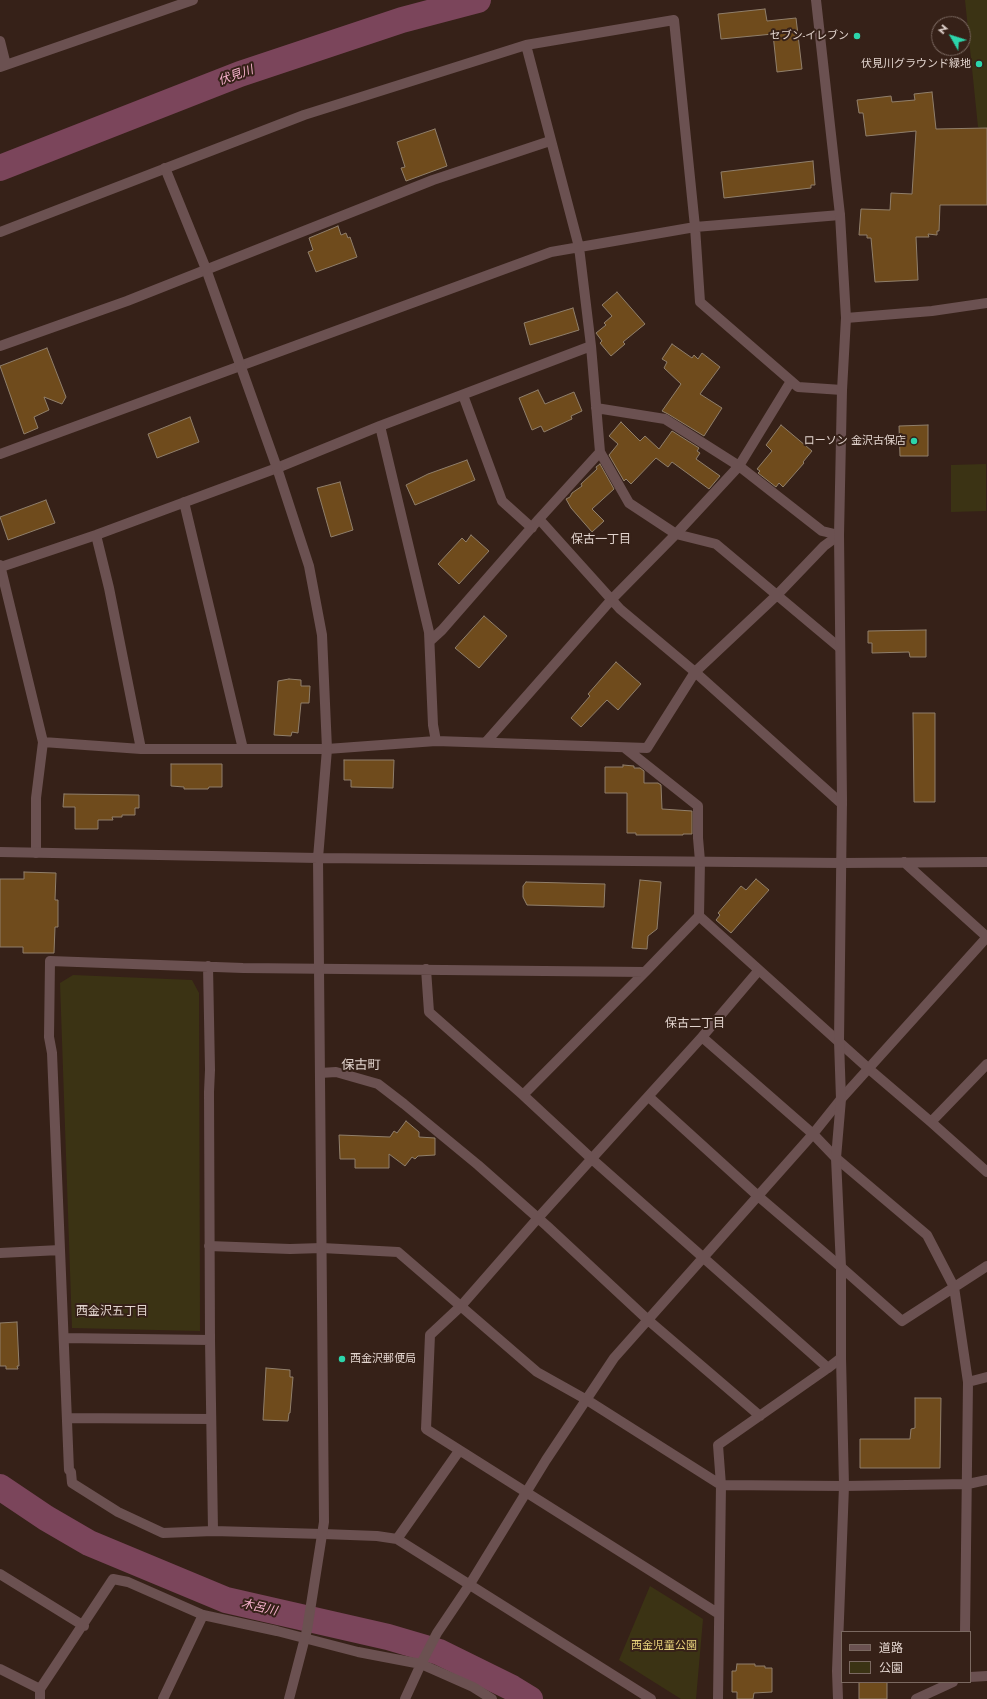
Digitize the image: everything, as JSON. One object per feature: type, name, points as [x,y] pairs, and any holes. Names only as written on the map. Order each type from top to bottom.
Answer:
[{"type":"street","points":[[0,41],[3,66],[193,0]]},
{"type":"street","points":[[816,0],[840,215],[846,318],[842,390],[839,536],[842,804],[839,1041],[841,1099],[836,1158],[841,1267],[841,1358],[844,1486],[837,1672],[838,1699]]},
{"type":"street","points":[[0,232],[304,115],[526,45],[674,20],[695,228],[700,302],[798,387],[842,390]]},
{"type":"street","points":[[526,45],[579,247],[591,346],[600,452],[629,503],[676,534],[716,544],[840,648]]},
{"type":"street","points":[[0,346],[127,301],[433,180],[550,141]]},
{"type":"street","points":[[165,168],[206,269],[277,468],[309,566],[322,635],[327,749],[318,858],[324,1522],[306,1635],[288,1699]]},
{"type":"street","points":[[0,454],[551,252],[695,228],[840,215]]},
{"type":"street","points":[[846,318],[987,303]]},
{"type":"street","points":[[36,853],[36,798],[43,742],[0,566],[96,535],[277,468],[380,426],[591,346]]},
{"type":"street","points":[[486,742],[612,599],[676,534],[739,466],[791,381]]},
{"type":"street","points":[[463,395],[502,501],[532,528]]},
{"type":"street","points":[[596,408],[664,419],[739,466],[822,531],[839,536]]},
{"type":"street","points":[[380,426],[429,632],[433,725],[436,740]]},
{"type":"street","points":[[430,641],[442,630],[600,452]]},
{"type":"street","points":[[184,502],[243,749]]},
{"type":"street","points":[[539,519],[620,609],[695,672],[842,804]]},
{"type":"street","points":[[96,535],[109,588],[141,749]]},
{"type":"street","points":[[43,742],[141,749],[327,749],[436,740],[647,748],[695,672],[777,595],[824,546],[839,536]]},
{"type":"street","points":[[523,1095],[699,916],[700,861],[698,806],[625,748]]},
{"type":"street","points":[[0,852],[318,858],[841,863],[987,862]]},
{"type":"street","points":[[405,1699],[422,1661],[437,1633],[470,1584],[526,1493],[614,1358],[813,1134],[841,1099],[987,937],[904,862]]},
{"type":"street","points":[[699,916],[869,1069],[987,1171]]},
{"type":"street","points":[[645,972],[319,969],[50,961],[49,1037],[52,1053],[69,1470],[71,1472],[72,1483],[118,1512],[163,1533],[213,1531],[376,1536],[397,1539],[651,1699]]},
{"type":"street","points":[[208,966],[210,1070],[209,1246],[213,1531]]},
{"type":"street","points":[[426,970],[429,1012],[523,1095],[592,1160],[828,1368]]},
{"type":"street","points":[[719,1614],[426,1429],[430,1334],[462,1306],[538,1218],[702,1037],[759,970]]},
{"type":"street","points":[[702,1037],[813,1134],[836,1158],[927,1235],[954,1287],[968,1382],[968,1484],[965,1631]]},
{"type":"street","points":[[931,1122],[987,1064]]},
{"type":"street","points":[[320,1074],[336,1072],[378,1084],[478,1165],[538,1218],[648,1320],[760,1416]]},
{"type":"street","points":[[648,1097],[758,1196],[902,1321],[987,1266]]},
{"type":"street","points":[[209,1246],[290,1249],[322,1248],[398,1252],[537,1372],[587,1400],[721,1485],[844,1486],[968,1484],[987,1480]]},
{"type":"street","points":[[0,1253],[60,1250]]},
{"type":"street","points":[[64,1338],[210,1340]]},
{"type":"street","points":[[718,1699],[721,1485],[718,1445],[841,1358]]},
{"type":"street","points":[[968,1382],[987,1377]]},
{"type":"street","points":[[67,1418],[211,1419]]},
{"type":"street","points":[[397,1539],[459,1451]]},
{"type":"street","points":[[0,1574],[84,1626]]},
{"type":"street","points":[[0,1669],[40,1694],[113,1578],[128,1582],[203,1615],[276,1631],[306,1635],[358,1652],[422,1661],[473,1687],[492,1699]]},
{"type":"street","points":[[163,1699],[203,1615]]},
{"type":"street","points":[[971,1677],[987,1676]]},
{"type":"street","points":[[916,1699],[951,1683]]},
{"type":"green space","name":"伏見川グラウンド緑地","points":[[965,0],[987,0],[987,131],[978,127],[971,56],[971,16],[967,16]]},
{"type":"green space","points":[[986,464],[986,511],[951,512],[951,465]]},
{"type":"green space","points":[[73,975],[192,980],[199,993],[200,1331],[72,1328],[60,983]]},
{"type":"green space","name":"西金児童公園","points":[[650,1586],[703,1619],[696,1699],[681,1699],[619,1660]]},
{"type":"building","points":[[765,9],[767,21],[796,18],[802,69],[777,72],[773,34],[721,39],[718,14]]},
{"type":"building","points":[[932,92],[936,129],[987,128],[987,205],[940,205],[939,231],[937,231],[937,235],[928,234],[929,237],[916,237],[918,280],[875,282],[871,238],[867,238],[867,235],[859,235],[861,209],[890,210],[891,193],[912,194],[916,131],[866,136],[863,113],[859,113],[857,100],[891,96],[892,102],[915,100],[914,94]]},
{"type":"building","points":[[435,129],[447,166],[406,181],[401,168],[405,167],[397,142]]},
{"type":"building","points":[[813,161],[815,185],[811,185],[811,188],[724,198],[721,172]]},
{"type":"building","points":[[338,226],[341,235],[346,233],[348,238],[350,237],[357,257],[316,272],[308,252],[313,250],[309,238]]},
{"type":"building","points":[[617,292],[645,324],[623,342],[625,344],[611,356],[600,343],[602,341],[596,333],[606,325],[604,323],[612,316],[602,305]]},
{"type":"building","points":[[573,308],[579,330],[530,345],[524,323]]},
{"type":"building","points":[[672,344],[692,358],[694,355],[698,359],[702,353],[720,367],[700,394],[722,408],[704,436],[662,411],[681,384],[664,368],[667,362],[662,359]]},
{"type":"building","points":[[47,348],[66,397],[62,404],[44,397],[49,410],[34,417],[38,428],[24,434],[0,366]]},
{"type":"building","points":[[538,390],[545,404],[574,392],[582,411],[571,416],[572,419],[544,432],[541,426],[532,430],[519,398]]},
{"type":"building","points":[[190,417],[199,442],[157,458],[148,434]]},
{"type":"building","points":[[621,422],[640,441],[645,436],[659,449],[672,431],[699,448],[697,451],[700,453],[696,459],[720,476],[709,489],[672,462],[668,467],[656,458],[631,484],[626,479],[624,481],[609,455],[618,444],[609,436]]},
{"type":"building","points":[[781,425],[812,451],[803,462],[804,463],[783,487],[779,483],[776,487],[758,473],[760,471],[757,469],[772,451],[766,445]]},
{"type":"building","name":"ローソン 金沢古保店","points":[[928,425],[928,456],[900,456],[899,426]]},
{"type":"building","points":[[467,460],[475,480],[415,505],[406,485],[428,474]]},
{"type":"building","points":[[600,464],[614,489],[592,509],[604,521],[592,532],[571,508],[566,499],[582,486],[581,484],[597,469],[596,467]]},
{"type":"building","points":[[340,482],[353,530],[331,537],[317,488]]},
{"type":"building","points":[[46,500],[55,523],[8,540],[0,517]]},
{"type":"building","points":[[471,535],[489,551],[459,584],[438,564],[462,538],[466,542]]},
{"type":"building","points":[[484,616],[507,636],[479,668],[455,648]]},
{"type":"building","points":[[926,630],[926,657],[910,657],[909,652],[872,653],[872,643],[868,643],[868,631]]},
{"type":"building","points":[[616,662],[641,684],[618,710],[607,700],[581,727],[571,718],[590,696],[588,694]]},
{"type":"building","points":[[289,679],[301,680],[301,686],[310,686],[309,703],[301,703],[298,733],[292,732],[291,736],[274,735],[278,681]]},
{"type":"building","points":[[913,713],[935,713],[935,802],[914,802]]},
{"type":"building","points":[[344,760],[394,760],[393,788],[351,787],[351,780],[344,780]]},
{"type":"building","points":[[171,764],[222,764],[222,787],[209,787],[208,789],[184,789],[184,787],[171,786]]},
{"type":"building","points":[[623,765],[634,766],[634,768],[640,768],[644,771],[644,783],[658,783],[661,785],[662,809],[692,811],[692,834],[636,835],[636,833],[627,833],[627,793],[605,793],[605,767],[623,767]]},
{"type":"building","points":[[64,794],[139,795],[139,808],[135,808],[135,815],[112,817],[113,820],[98,820],[98,829],[75,829],[75,807],[63,807]]},
{"type":"building","points":[[24,872],[56,873],[55,900],[58,900],[58,927],[55,927],[54,953],[23,953],[23,947],[0,947],[0,879],[24,879]]},
{"type":"building","points":[[756,879],[769,890],[731,933],[716,920],[720,915],[718,913],[741,886],[746,890]]},
{"type":"building","points":[[640,880],[661,882],[657,929],[648,936],[647,949],[632,948]]},
{"type":"building","points":[[526,882],[605,884],[604,907],[527,905],[523,897],[523,886]]},
{"type":"building","points":[[406,1121],[419,1132],[419,1137],[435,1138],[435,1155],[418,1156],[415,1159],[412,1157],[405,1166],[389,1154],[389,1168],[355,1168],[355,1159],[340,1159],[339,1135],[390,1137],[394,1131],[397,1133]]},
{"type":"building","points":[[17,1322],[19,1366],[17,1366],[18,1369],[6,1369],[6,1366],[0,1366],[0,1323]]},
{"type":"building","points":[[266,1368],[290,1370],[290,1377],[293,1377],[288,1421],[263,1420]]},
{"type":"building","points":[[915,1398],[941,1398],[940,1468],[860,1468],[860,1439],[910,1439],[911,1429],[915,1428]]},
{"type":"building","points":[[737,1664],[755,1664],[755,1666],[772,1668],[772,1692],[754,1693],[753,1699],[737,1699],[737,1692],[732,1692],[732,1671],[736,1671]]},
{"type":"building","points":[[859,1683],[887,1683],[887,1699],[859,1699]]},
{"type":"waterway","name":"伏見川","points":[[0,168],[240,74],[402,20],[478,0]]},
{"type":"waterway","name":"木呂川","points":[[0,1487],[46,1518],[89,1543],[226,1600],[388,1637],[439,1652],[512,1688],[530,1699]]},
{"type":"place","name":"セブン-イレブン","points":[[857,36]]},
{"type":"place","name":"伏見川グラウンド緑地","points":[[979,64]]},
{"type":"place","name":"ローソン 金沢古保店","points":[[914,441]]},
{"type":"place","name":"西金沢郵便局","points":[[342,1359]]},
{"type":"district","name":"保古一丁目","points":[[601,540]]},
{"type":"district","name":"保古二丁目","points":[[695,1024]]},
{"type":"district","name":"保古町","points":[[361,1066]]},
{"type":"district","name":"西金沢五丁目","points":[[112,1312]]}]
